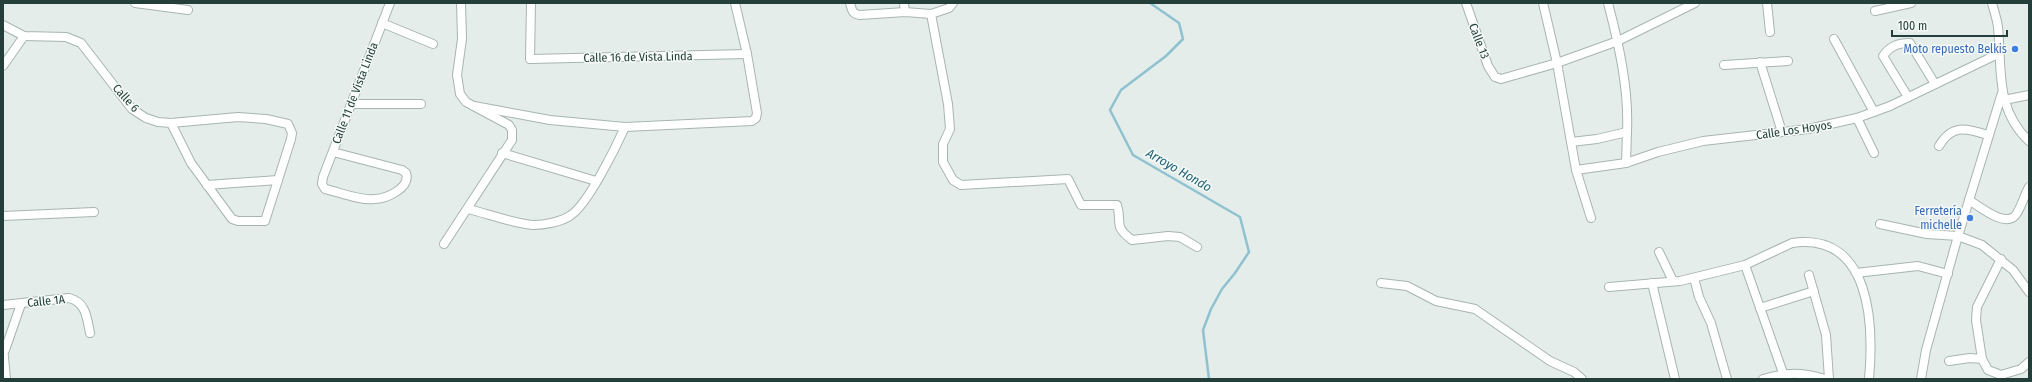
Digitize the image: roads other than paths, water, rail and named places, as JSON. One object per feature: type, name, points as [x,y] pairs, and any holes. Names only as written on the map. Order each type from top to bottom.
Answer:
[{"type":"street","points":[[140,3],[188,10]]},
{"type":"street","name":"Calle 11 de Vista Linda","points":[[332,152],[402,170],[406,173],[407,178],[404,185],[398,190],[374,200],[325,189],[322,184],[332,152],[390,3]]},
{"type":"street","points":[[444,244],[468,209],[502,153],[512,140],[512,130],[510,125],[466,102],[460,94],[457,75],[462,39],[461,3]]},
{"type":"street","name":"Calle 16 de Vista Linda","points":[[531,3],[530,59],[747,54]]},
{"type":"street","points":[[474,106],[550,120],[625,127],[752,121],[756,118],[757,113],[747,54],[735,3]]},
{"type":"street","points":[[850,3],[855,14],[905,12],[931,14],[949,8],[953,3]]},
{"type":"street","points":[[904,3],[905,12]]},
{"type":"street","name":"Calle 13","points":[[1466,3],[1479,42],[1495,77],[1506,79],[1557,63]]},
{"type":"street","points":[[1543,3],[1557,63],[1576,170],[1591,218]]},
{"type":"street","points":[[1608,3],[1618,41],[1626,94],[1626,163]]},
{"type":"street","points":[[1557,63],[1618,41],[1695,3]]},
{"type":"street","points":[[1767,3],[1770,32]]},
{"type":"street","points":[[1875,11],[1911,3]]},
{"type":"street","points":[[1992,3],[1998,25],[2003,96],[2008,112],[2019,132],[2029,141]]},
{"type":"street","points":[[931,14],[948,104],[950,129],[943,144],[943,162],[953,180],[961,185],[1068,179],[1081,205],[1117,205],[1119,227],[1122,233],[1132,240],[1168,236],[1180,237],[1197,246]]},
{"type":"street","points":[[382,23],[433,44]]},
{"type":"street","name":"Calle 6","points":[[3,25],[24,36],[66,38],[81,43],[132,109],[146,118],[158,122],[171,123],[238,117],[283,122],[291,128],[291,139],[278,180]]},
{"type":"street","points":[[3,65],[24,36]]},
{"type":"street","points":[[1834,39],[1874,112]]},
{"type":"street","points":[[1908,97],[1883,56],[1888,50],[1900,43],[1910,44],[1935,84]]},
{"type":"street","name":"Calle Los Hoyos","points":[[1576,170],[1626,163],[1658,152],[1703,141],[1837,124],[1874,112],[2000,53]]},
{"type":"street","points":[[1724,64],[1788,61]]},
{"type":"street","points":[[1760,62],[1782,132]]},
{"type":"street","points":[[2003,96],[2029,95]]},
{"type":"street","points":[[1920,379],[1926,350],[1958,236],[1988,135],[2003,96]]},
{"type":"street","points":[[351,104],[421,104]]},
{"type":"street","points":[[1858,118],[1874,153]]},
{"type":"street","points":[[171,123],[191,163],[207,185],[234,221],[265,221],[278,180],[207,185]]},
{"type":"street","points":[[468,209],[532,225],[548,224],[571,215],[612,156],[625,127]]},
{"type":"street","points":[[1939,146],[1945,136],[1958,130],[1970,130],[1988,135]]},
{"type":"street","points":[[1571,142],[1597,139],[1627,132]]},
{"type":"street","points":[[502,153],[596,181]]},
{"type":"street","points":[[1969,200],[1998,217],[2007,220],[2012,219],[2017,213],[2029,187]]},
{"type":"street","points":[[3,216],[94,212]]},
{"type":"street","points":[[1880,224],[1927,234],[1958,236],[1982,245],[2013,270],[2029,292]]},
{"type":"street","points":[[1609,287],[1694,278],[1745,265],[1792,243],[1812,242],[1831,247],[1841,254],[1856,273],[1864,290],[1869,318],[1869,379]]},
{"type":"street","points":[[1659,252],[1673,281]]},
{"type":"street","points":[[2001,259],[1978,307],[1976,320],[1982,359],[1988,370],[2001,376],[2021,369],[2029,362]]},
{"type":"street","points":[[1745,265],[1783,373]]},
{"type":"street","points":[[1856,273],[1918,266],[1948,274]]},
{"type":"street","points":[[1809,275],[1826,335],[1829,379]]},
{"type":"street","points":[[1694,278],[1699,297],[1712,323],[1727,379]]},
{"type":"street","points":[[1381,283],[1407,286],[1436,301],[1475,309],[1550,361],[1574,372],[1582,379]]},
{"type":"street","points":[[1652,283],[1675,379]]},
{"type":"street","points":[[1760,308],[1814,291]]},
{"type":"street","name":"Calle 1A","points":[[3,306],[69,298],[77,300],[81,303],[85,311],[90,333]]},
{"type":"street","points":[[6,379],[4,348],[21,304]]},
{"type":"street","points":[[1949,361],[1970,358],[1982,359]]},
{"type":"street","points":[[1763,379],[1783,373],[1807,374],[1825,379]]},
{"type":"street","points":[[1797,379],[1807,374]]},
{"type":"waterway","name":"Arroyo Hondo","points":[[1150,3],[1179,23],[1183,39],[1166,56],[1121,90],[1110,110],[1133,155],[1240,217],[1249,252],[1222,289],[1211,309],[1203,330],[1209,379]]},
{"type":"place","name":"Moto repuesto Belkis","points":[[2015,49]]},
{"type":"place","name":"Ferretería michelle","points":[[1970,218]]}]
